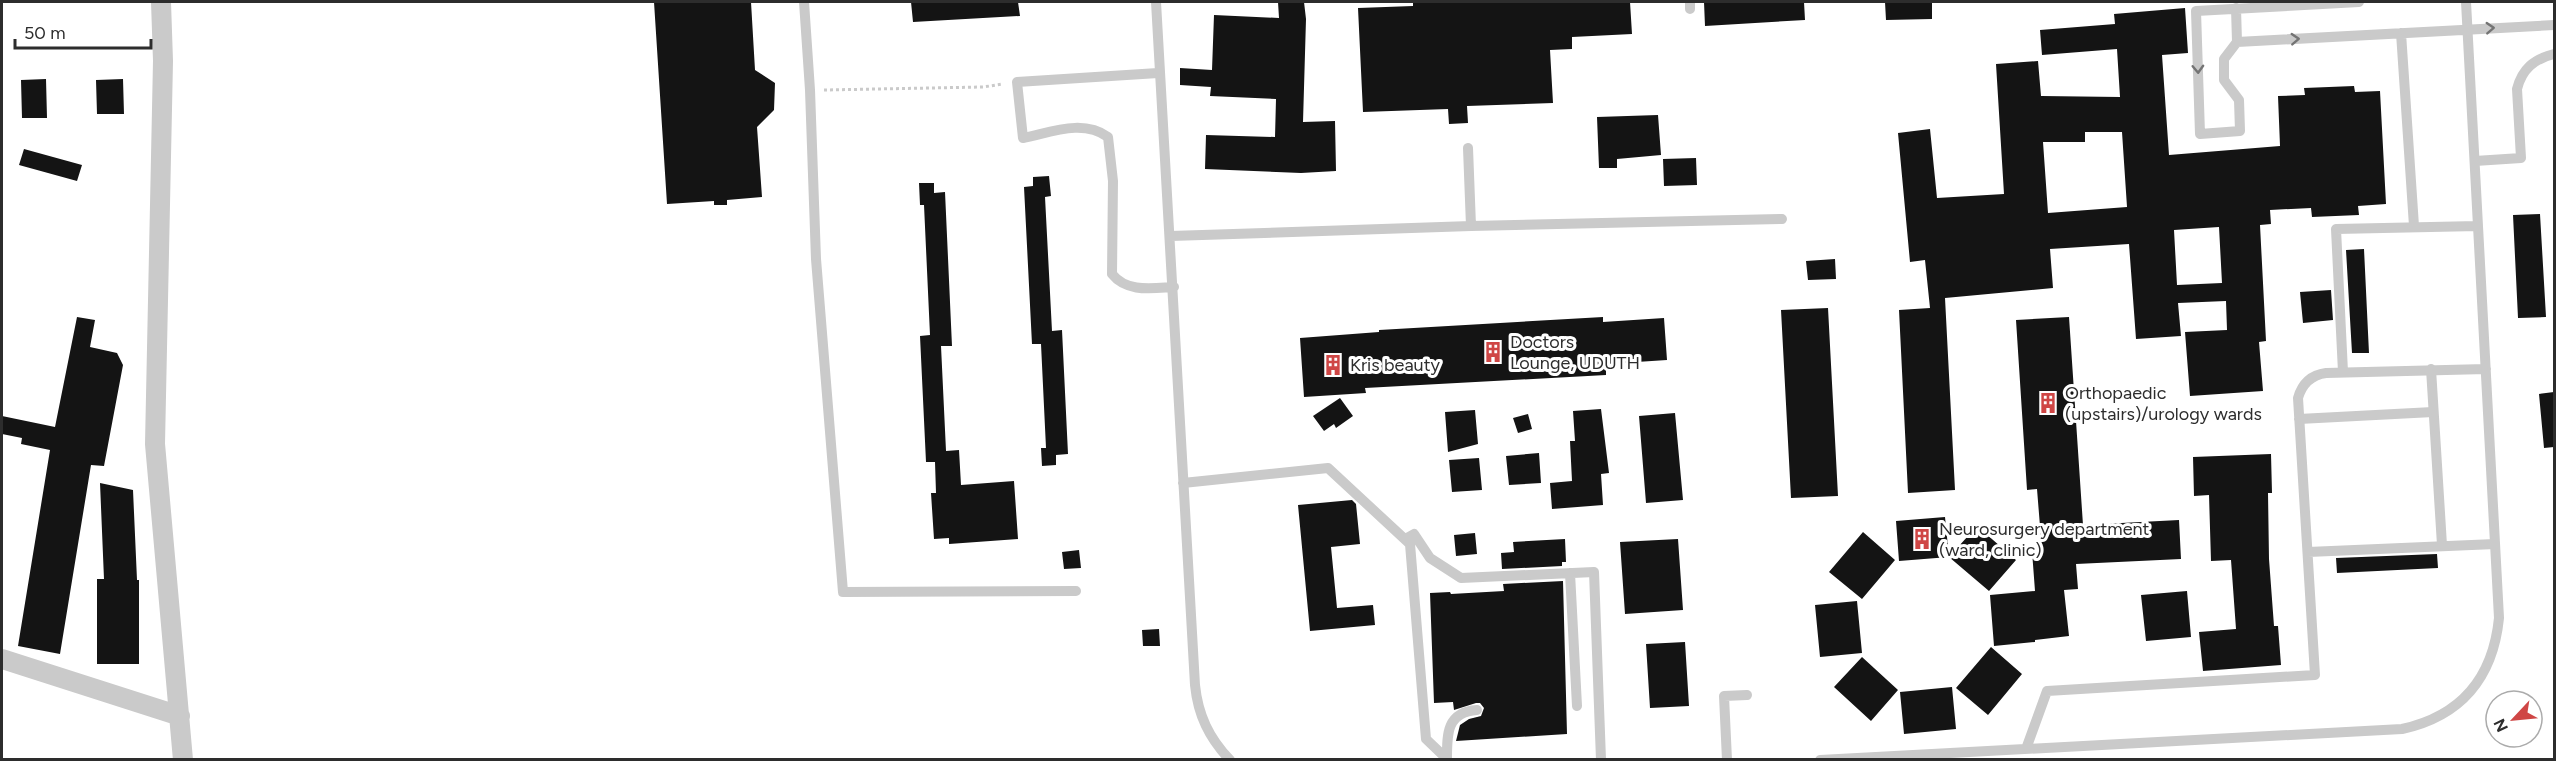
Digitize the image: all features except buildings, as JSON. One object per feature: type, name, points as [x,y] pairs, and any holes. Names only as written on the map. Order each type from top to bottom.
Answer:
[{"type":"street","points":[[161,2],[163,61],[155,444],[183,759]]},
{"type":"street","points":[[2,659],[180,716]]},
{"type":"lane","points":[[804,2],[810,90],[816,259],[843,592],[1076,591]]},
{"type":"lane","points":[[1156,2],[1158,73],[1171,237],[1183,483],[1197,700],[1203,720],[1213,740],[1230,759]]},
{"type":"lane","points":[[2236,8],[2237,42],[2224,59],[2224,80],[2239,100],[2240,131],[2200,134],[2196,11],[2236,8],[2360,2]]},
{"type":"lane","points":[[1820,759],[2402,729],[2432,720],[2453,708],[2470,692],[2484,672],[2494,650],[2499,618],[2466,2]]},
{"type":"lane","points":[[2237,42],[2554,25]]},
{"type":"lane","points":[[2401,33],[2414,226]]},
{"type":"lane","points":[[2475,161],[2521,158],[2517,89],[2519,81],[2528,66],[2536,60],[2554,54]]},
{"type":"lane","points":[[1158,73],[1017,82],[1023,138],[1082,126],[1101,132],[1108,137],[1113,181],[1112,274],[1117,281],[1132,288],[1174,287]]},
{"type":"lane","points":[[1468,148],[1471,226]]},
{"type":"lane","points":[[1171,237],[1471,226],[1782,219]]},
{"type":"lane","points":[[2343,372],[2336,229],[2478,226]]},
{"type":"lane","points":[[2432,369],[2442,545]]},
{"type":"lane","points":[[2026,749],[2047,691],[2315,675],[2298,398],[2306,382],[2319,374],[2343,372],[2486,369]]},
{"type":"lane","points":[[2299,419],[2433,412]]},
{"type":"lane","points":[[1183,483],[1328,468],[1410,544],[1426,739],[1447,759]]},
{"type":"lane","points":[[1405,539],[1414,534],[1430,558],[1461,578],[1594,573],[1601,759]]},
{"type":"lane","points":[[2308,552],[2495,544]]},
{"type":"lane","points":[[1570,573],[1577,706]]},
{"type":"lane","points":[[1727,759],[1724,696],[1747,695]]},
{"type":"lane","points":[[1447,759],[1447,733],[1450,726],[1460,714],[1477,710]]},
{"type":"path","points":[[810,90],[983,87],[1017,82]]},
{"type":"place","name":"Doctors Lounge, UDUTH","points":[[1493,352]]},
{"type":"place","name":"Kris beauty","points":[[1333,365]]},
{"type":"place","name":"Orthopaedic (upstairs)/urology wards","points":[[2048,403]]},
{"type":"place","name":"Neurosurgery department (ward, clinic)","points":[[1922,539]]}]
